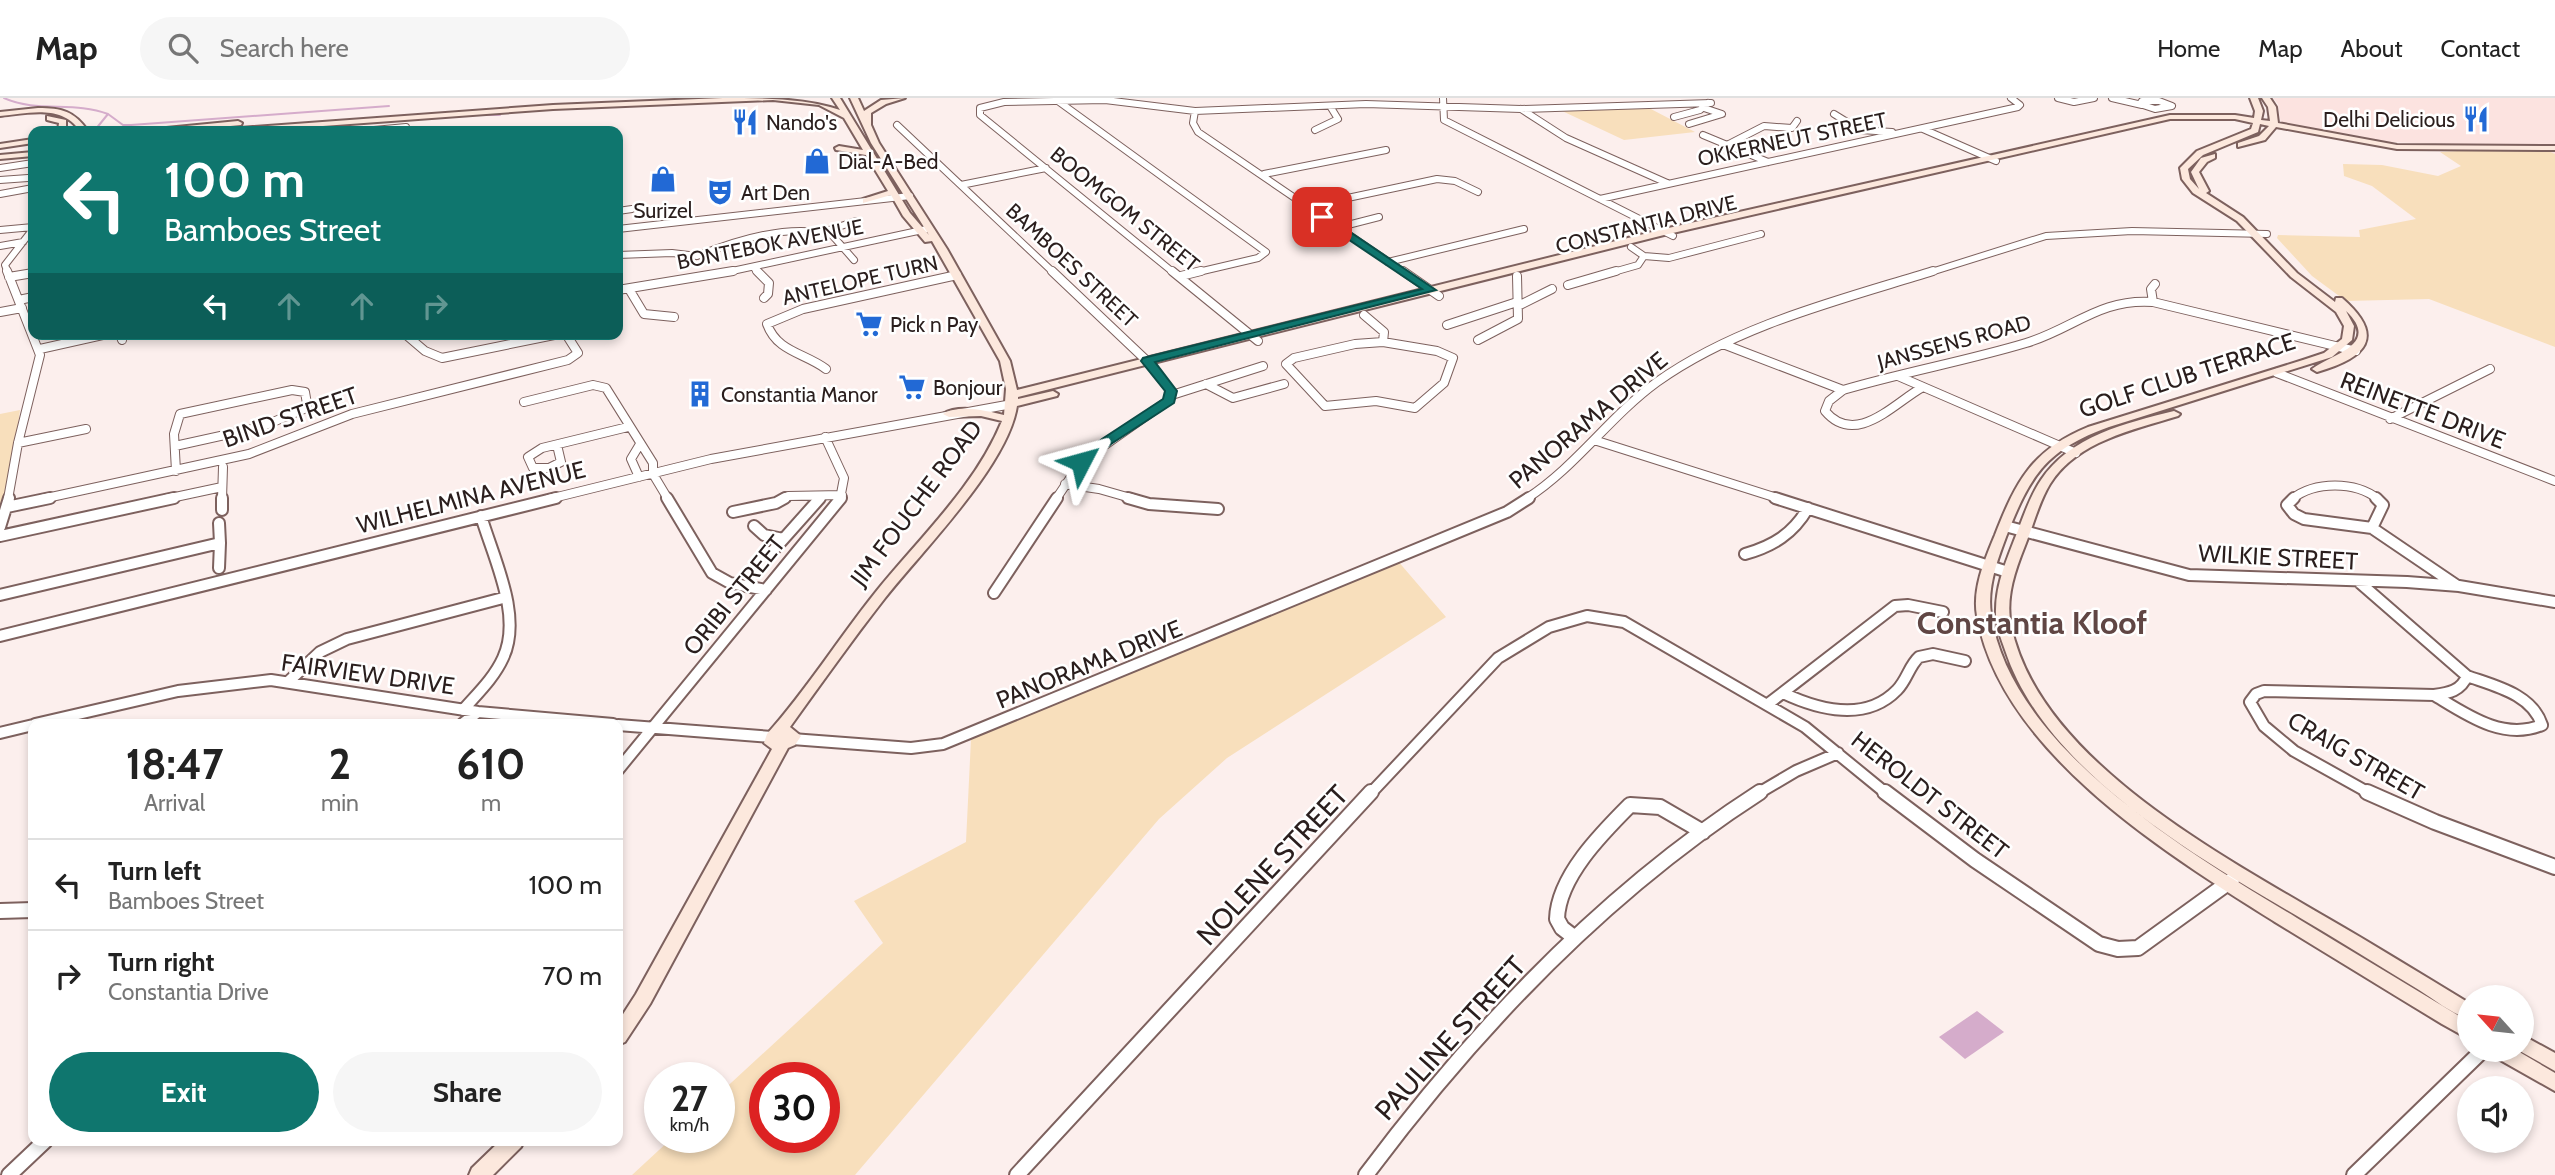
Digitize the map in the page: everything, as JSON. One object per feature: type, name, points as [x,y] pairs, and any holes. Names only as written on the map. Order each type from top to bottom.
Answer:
[{"type":"street","points":[[212,126],[347,114],[616,98]]},
{"type":"street","points":[[768,98],[821,103],[846,117]]},
{"type":"street","points":[[297,126],[564,107],[778,98]]},
{"type":"street","name":"JIM FOUCHE ROAD","points":[[623,1029],[643,999],[747,806],[757,794],[781,738],[806,695],[985,462],[1009,419],[1012,400],[1011,376],[1004,361],[957,275],[894,194],[836,98]]},
{"type":"street","name":"JIM FOUCHE ROAD","points":[[854,98],[867,127],[910,196],[923,230]]},
{"type":"street","points":[[867,127],[869,109],[901,98]]},
{"type":"street","points":[[1443,98],[1444,120],[1668,234]]},
{"type":"street","name":"OKKERNEUT STREET","points":[[1600,199],[1923,129],[2020,105],[2011,98]]},
{"type":"street","points":[[2058,98],[2074,102],[2094,98]]},
{"type":"street","points":[[2112,98],[2155,109],[2172,108],[2160,100],[2150,99],[2141,104]]},
{"type":"street","points":[[2254,98],[2260,113],[2255,130],[2239,140],[2191,159],[2184,174],[2196,191],[2261,234],[2360,320],[2364,336],[2356,351]]},
{"type":"street","points":[[1058,101],[1119,100],[1195,111],[1366,104],[1521,108],[1708,105],[1729,114]]},
{"type":"street","points":[[1058,101],[1266,252],[1258,258],[1181,276]]},
{"type":"street","name":"BOOMGOM STREET","points":[[1058,101],[987,106],[980,108],[980,116],[1181,276],[1254,338]]},
{"type":"street","points":[[1674,117],[1708,105]]},
{"type":"street","points":[[1689,124],[1722,114],[1708,105]]},
{"type":"street","points":[[1315,131],[1338,119],[1330,106]]},
{"type":"street","points":[[2239,140],[2262,138],[2273,125],[2272,107],[2260,113]]},
{"type":"street","points":[[1521,108],[1529,117],[1556,132],[1667,183]]},
{"type":"street","points":[[0,116],[40,111],[62,114],[80,126]]},
{"type":"street","points":[[1195,111],[1193,123],[1198,132],[1264,174],[1336,228],[1435,293]]},
{"type":"street","name":"CONSTANTIA DRIVE","points":[[1254,338],[1364,315],[1435,293],[1517,276],[1631,247],[1668,234],[2180,120],[2218,119],[2260,113]]},
{"type":"street","name":"CONSTANTIA DRIVE","points":[[1012,400],[1668,234],[1984,157],[2151,120],[2260,113],[2273,125],[2357,142],[2409,148],[2555,147]]},
{"type":"street","points":[[1834,114],[1860,130],[1905,133]]},
{"type":"street","points":[[0,116],[60,119],[63,126]]},
{"type":"street","points":[[74,126],[76,121]]},
{"type":"street","points":[[1792,128],[1797,121]]},
{"type":"street","name":"BAMBOES STREET","points":[[897,125],[1150,364],[1172,395]]},
{"type":"street","points":[[1727,145],[1763,126],[1801,130]]},
{"type":"street","points":[[1923,129],[1996,161]]},
{"type":"street","points":[[1703,135],[1768,162]]},
{"type":"street","points":[[860,141],[836,148],[868,153]]},
{"type":"street","points":[[0,146],[28,143]]},
{"type":"street","points":[[1264,174],[1386,150]]},
{"type":"street","points":[[0,155],[28,152]]},
{"type":"street","points":[[0,169],[28,164]]},
{"type":"street","points":[[961,185],[1046,168]]},
{"type":"street","points":[[0,180],[28,176]]},
{"type":"street","points":[[1310,206],[1437,179],[1451,180],[1478,192]]},
{"type":"street","points":[[0,194],[28,188]]},
{"type":"street","points":[[623,228],[866,201],[894,194],[910,196]]},
{"type":"street","points":[[623,210],[632,209]]},
{"type":"street","points":[[1336,228],[1379,217]]},
{"type":"street","points":[[623,255],[672,253],[697,257],[711,250],[783,234],[823,232],[856,220]]},
{"type":"street","points":[[0,230],[28,228]]},
{"type":"street","points":[[1388,262],[1524,229]]},
{"type":"street","name":"BONTEBOK AVENUE","points":[[623,290],[754,268],[923,230]]},
{"type":"street","name":"PANORAMA DRIVE","points":[[781,738],[911,748],[943,744],[1507,512],[1555,481],[1594,440],[1657,382],[1723,344],[1829,304],[2032,239],[2132,231],[2261,234]]},
{"type":"street","points":[[823,232],[834,236],[854,260]]},
{"type":"street","points":[[1631,247],[1644,256],[1669,258],[1761,234]]},
{"type":"street","points":[[2261,234],[2294,275],[2346,318],[2349,332],[2341,346]]},
{"type":"street","points":[[28,235],[5,265],[28,318]]},
{"type":"street","points":[[0,246],[23,242]]},
{"type":"street","points":[[1568,285],[1636,266],[1644,256]]},
{"type":"street","points":[[696,278],[697,257]]},
{"type":"street","points":[[754,268],[769,283],[768,294],[764,298]]},
{"type":"street","points":[[9,277],[28,273]]},
{"type":"street","name":"ANTELOPE TURN","points":[[826,369],[817,362],[784,348],[767,324],[774,318],[803,309],[957,275]]},
{"type":"street","points":[[1478,340],[1516,320],[1517,276]]},
{"type":"street","points":[[2153,302],[2151,289],[2155,284]]},
{"type":"street","points":[[629,289],[644,314],[674,317]]},
{"type":"street","points":[[1447,325],[1517,304],[1552,289]]},
{"type":"street","points":[[0,312],[28,300]]},
{"type":"street","name":"JANSSENS ROAD","points":[[1843,390],[2032,342],[2093,310],[2128,301],[2153,302],[2212,319],[2356,351]]},
{"type":"street","points":[[1364,315],[1384,332],[1383,342]]},
{"type":"street","points":[[0,527],[7,507],[18,443],[40,349],[37,340]]},
{"type":"street","points":[[40,349],[80,340]]},
{"type":"street","points":[[412,340],[425,351],[442,358],[530,340]]},
{"type":"street","name":"BIND STREET","points":[[7,507],[265,449],[352,414],[568,360],[576,356],[577,350],[570,340]]},
{"type":"street","points":[[1383,342],[1437,351],[1452,358],[1444,383],[1418,407],[1406,408],[1376,401],[1325,406],[1286,364],[1294,358],[1355,344],[1383,342]]},
{"type":"street","points":[[1723,344],[1843,390]]},
{"type":"street","name":"GOLF CLUB TERRACE","points":[[2341,346],[2328,355],[2277,373],[2098,427],[2061,445],[2044,458],[2026,479],[1989,566],[1984,607],[1991,645],[2011,687],[2039,727],[2071,763],[2135,820],[2227,883],[2457,1024]]},
{"type":"street","name":"GOLF CLUB TERRACE","points":[[2356,351],[2333,363],[2292,378],[2116,432],[2076,453],[2049,475],[2008,572],[2003,601],[2008,640],[2026,682],[2054,723],[2099,771],[2146,811],[2241,873],[2457,1005]]},
{"type":"street","points":[[994,593],[1081,462],[1106,442],[1163,405],[1172,395],[1263,366]]},
{"type":"street","points":[[2390,419],[2490,369]]},
{"type":"street","name":"REINETTE DRIVE","points":[[2277,373],[2555,481]]},
{"type":"street","points":[[1898,376],[2076,453]]},
{"type":"street","points":[[1206,384],[1233,398],[1284,384]]},
{"type":"street","points":[[524,402],[593,385],[602,386],[653,464],[653,474],[712,573],[730,583],[766,590]]},
{"type":"street","points":[[1843,390],[1829,401],[1825,411],[1832,419],[1854,425],[1871,422],[1901,398],[1923,387]]},
{"type":"street","points":[[175,446],[270,424],[306,406],[305,392],[297,389],[185,412],[177,418],[175,446],[176,471]]},
{"type":"street","name":"WILHELMINA AVENUE","points":[[0,636],[639,477],[1012,400]]},
{"type":"street","points":[[953,413],[981,413],[1009,419]]},
{"type":"street","points":[[556,445],[628,427]]},
{"type":"street","points":[[18,443],[86,429]]},
{"type":"street","points":[[733,512],[776,503],[788,496],[842,495],[844,478],[825,437]]},
{"type":"street","points":[[1594,440],[2008,572]]},
{"type":"street","points":[[639,477],[631,458],[640,444]]},
{"type":"street","points":[[222,510],[223,467]]},
{"type":"street","points":[[1065,484],[1099,489],[1149,504],[1218,509]]},
{"type":"street","points":[[0,536],[222,487]]},
{"type":"street","points":[[2372,528],[2383,505],[2375,497],[2357,489],[2327,487],[2298,496],[2287,505],[2294,514],[2304,519],[2372,528],[2459,586]]},
{"type":"street","name":"ORIBI STREET","points":[[623,764],[842,495]]},
{"type":"street","points":[[771,553],[821,496]]},
{"type":"street","points":[[1745,554],[1763,550],[1784,539],[1800,524],[1808,508]]},
{"type":"street","points":[[463,710],[493,674],[510,638],[503,598],[481,516]]},
{"type":"street","points":[[219,523],[219,568]]},
{"type":"street","points":[[754,526],[764,535],[783,539]]},
{"type":"street","name":"WILKIE STREET","points":[[2005,526],[2189,575],[2459,586],[2555,602]]},
{"type":"street","points":[[0,595],[220,543]]},
{"type":"street","name":"CRAIG STREET","points":[[2359,582],[2467,676],[2531,705],[2540,715],[2542,725],[2528,732],[2504,730],[2434,695]]},
{"type":"street","points":[[289,681],[320,652],[347,639],[503,598]]},
{"type":"street","points":[[1768,704],[1895,606],[1908,605],[1943,612]]},
{"type":"street","name":"HEROLDT STREET","points":[[1583,616],[1604,615],[1624,622],[1805,727],[1897,802],[1975,860],[2088,938],[2108,947],[2138,948],[2241,873]]},
{"type":"street","name":"NOLENE STREET","points":[[1017,1175],[1484,670],[1525,639],[1583,616]]},
{"type":"street","points":[[1783,693],[1821,710],[1854,709],[1875,705],[1898,689],[1916,659],[1923,654],[1965,661]]},
{"type":"street","name":"CRAIG STREET","points":[[2467,676],[2461,688],[2434,695],[2264,691],[2256,694],[2250,702],[2257,719],[2280,739],[2369,793],[2419,817],[2555,867]]},
{"type":"street","name":"FAIRVIEW DRIVE","points":[[60,719],[200,687],[289,681],[463,710],[552,719]]},
{"type":"street","points":[[469,719],[478,712]]},
{"type":"street","name":"FAIRVIEW DRIVE","points":[[0,733],[28,726]]},
{"type":"street","name":"FAIRVIEW DRIVE","points":[[623,726],[781,738]]},
{"type":"street","name":"PAULINE STREET","points":[[1366,1175],[1404,1122],[1575,938],[1636,884],[1762,788],[1807,764],[1838,753]]},
{"type":"street","points":[[1575,938],[1561,928],[1557,920],[1557,902],[1586,858],[1630,805],[1649,803],[1703,832]]},
{"type":"street","points":[[0,911],[28,910]]},
{"type":"street","points":[[2534,1050],[2555,1063]]},
{"type":"street","points":[[2356,1174],[2471,1062]]},
{"type":"street","points":[[2520,1062],[2555,1083]]},
{"type":"street","points":[[9,1175],[40,1146]]},
{"type":"street","points":[[479,1175],[509,1146]]},
{"type":"shaded area","points":[[2273,98],[2555,98],[2555,154],[2535,147],[2388,142],[2334,137],[2281,124],[2278,104]]},
{"type":"shaded area","points":[[1649,108],[1695,132],[1624,140],[1560,110]]},
{"type":"shaded area","points":[[2546,150],[2555,154],[2555,347],[2429,299],[2346,301],[2312,276],[2277,238],[2278,235],[2360,237],[2359,230],[2416,219],[2372,186],[2344,176],[2343,164],[2382,165],[2438,176],[2461,166],[2440,152]]},
{"type":"shaded area","points":[[20,410],[7,507],[0,526],[0,414]]},
{"type":"shaded area","points":[[1397,560],[1446,617],[1227,758],[1159,819],[855,1175],[632,1175],[656,1153],[735,1153],[735,1079],[749,1066],[749,1153],[840,1153],[840,1062],[754,1062],[883,943],[854,901],[966,842],[971,739]]},
{"type":"shaded area","points":[[1977,1011],[2004,1032],[1965,1059],[1939,1037]]},
{"type":"waterway","points":[[4,98],[29,105],[82,108],[108,114]]},
{"type":"waterway","points":[[108,114],[123,125],[131,125],[389,106]]},
{"type":"waterway","points":[[98,126],[108,114]]},
{"type":"waterway","points":[[483,115],[500,115]]},
{"type":"place","name":"Delhi Delicious","points":[[2476,119]]},
{"type":"place","name":"Nando's","points":[[745,122]]},
{"type":"place","name":"Dial-A-Bed","points":[[817,161]]},
{"type":"place","name":"Surizel","points":[[663,179]]},
{"type":"place","name":"Art Den","points":[[720,192]]},
{"type":"place","name":"Pick n Pay","points":[[869,324]]},
{"type":"place","name":"Bonjour","points":[[912,387]]},
{"type":"place","name":"Constantia Manor","points":[[700,394]]},
{"type":"district","name":"Constantia Kloof","points":[[2032,622]]},
{"type":"route","points":[[1081,462],[1169,400],[1171,391],[1147,361],[1431,290],[1322,217]]}]
